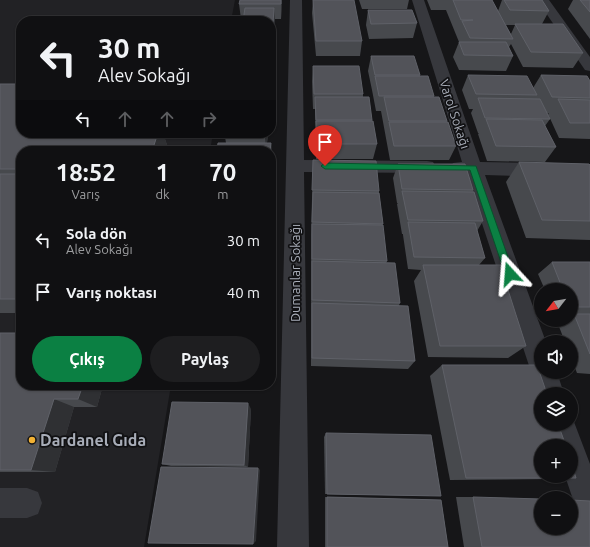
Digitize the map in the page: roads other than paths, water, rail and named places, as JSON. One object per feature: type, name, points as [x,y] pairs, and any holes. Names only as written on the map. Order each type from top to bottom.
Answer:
[{"type":"street","name":"Dumanlar Sokağı","points":[[293,547],[296,0]]},
{"type":"street","name":"Varol Sokağı","points":[[418,0],[473,168],[534,344]]},
{"type":"street","points":[[543,0],[590,67]]},
{"type":"street","points":[[295,166],[590,171]]},
{"type":"street","points":[[578,471],[590,506]]},
{"type":"place","name":"Dardanel Gıda","points":[[32,440]]}]
